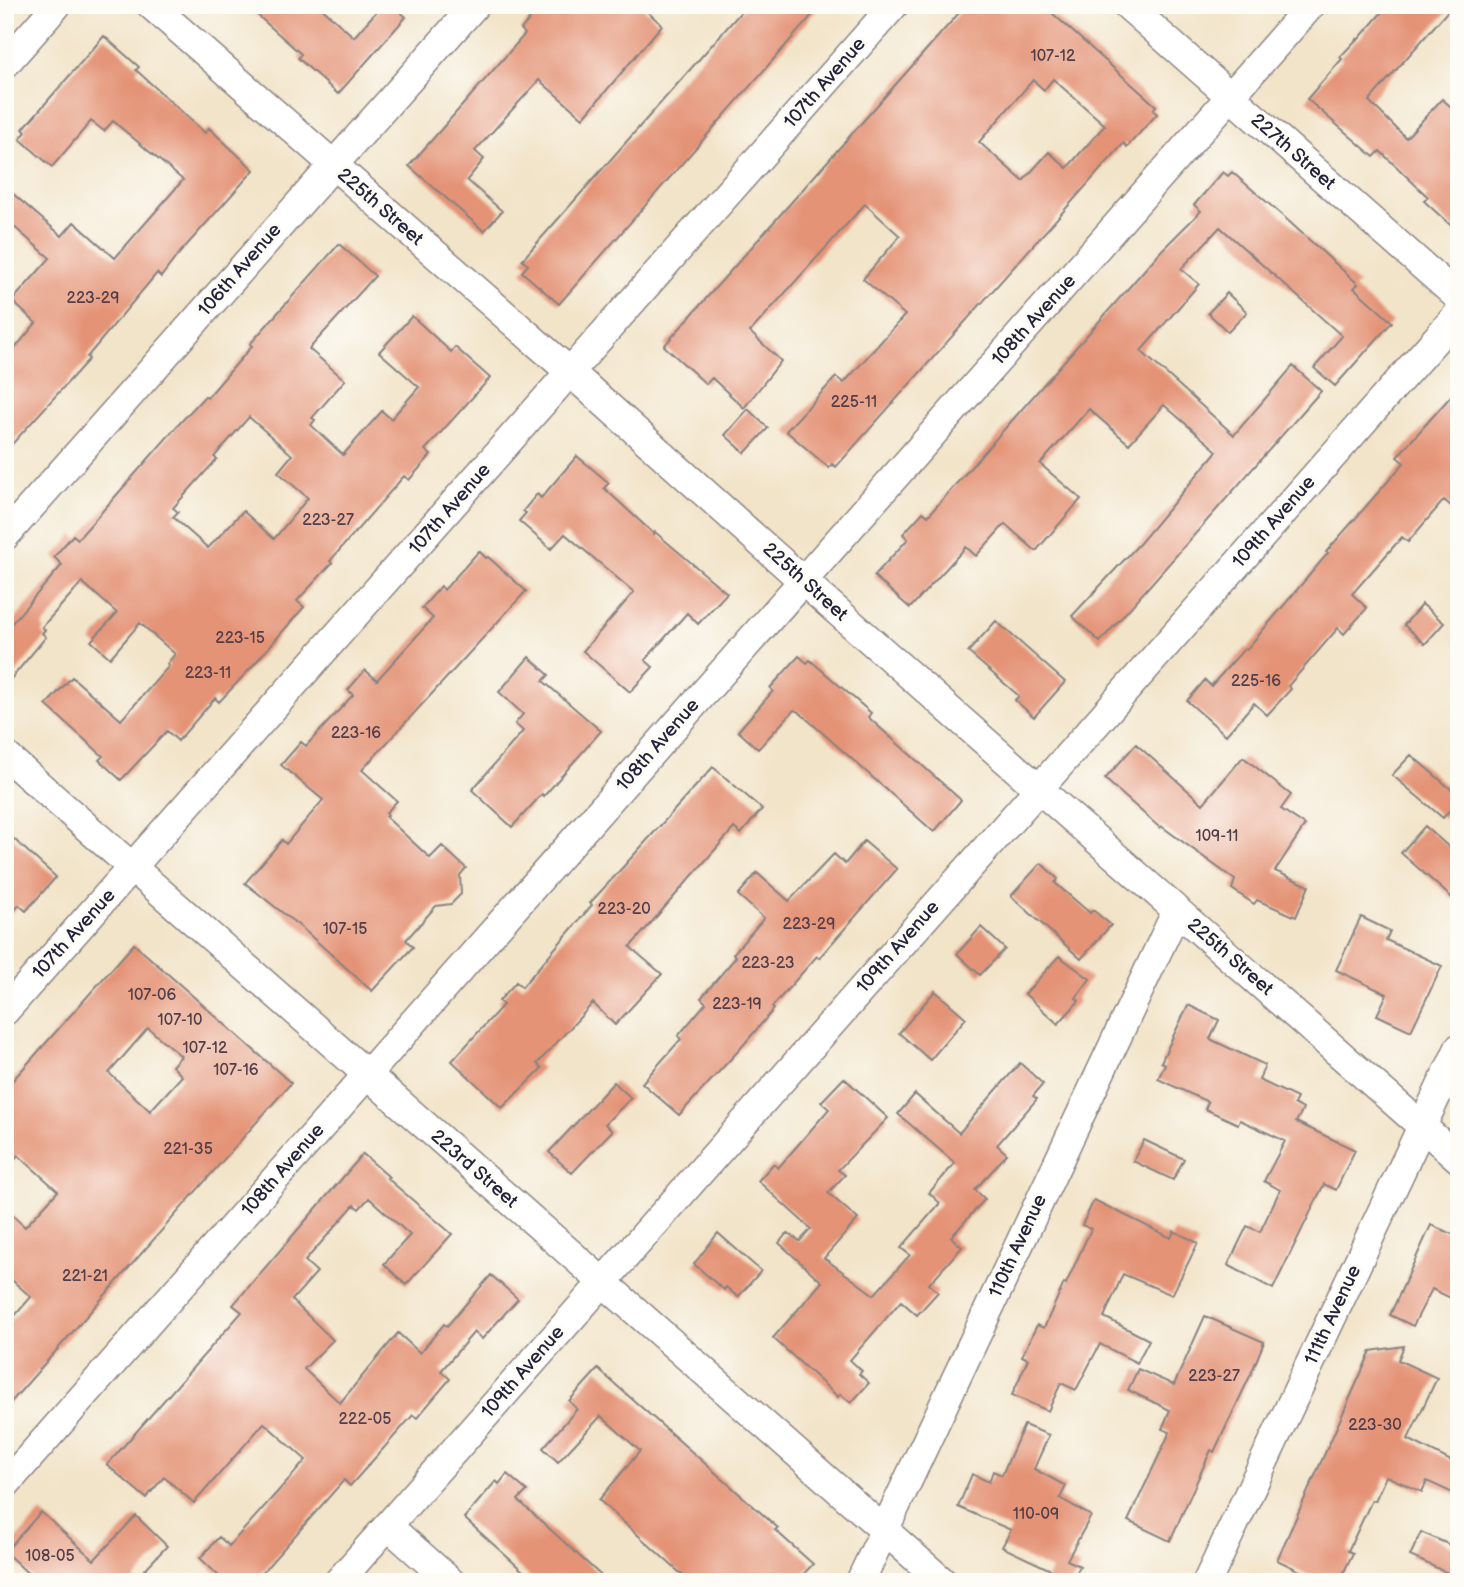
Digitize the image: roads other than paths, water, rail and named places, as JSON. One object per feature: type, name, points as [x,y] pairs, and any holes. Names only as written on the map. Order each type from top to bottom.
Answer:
[{"type":"street","points":[[5,64],[57,5]]},
{"type":"street","name":"225th Street","points":[[151,5],[1459,1159]]},
{"type":"street","name":"106th Avenue","points":[[5,536],[475,5]]},
{"type":"street","name":"107th Avenue","points":[[5,1012],[894,5]]},
{"type":"street","name":"227th Street","points":[[1127,5],[1459,298]]},
{"type":"street","name":"108th Avenue","points":[[5,1485],[1311,5]]},
{"type":"street","name":"109th Avenue","points":[[338,1582],[1459,313]]},
{"type":"street","name":"223rd Street","points":[[5,755],[943,1582]]},
{"type":"street","name":"110th Avenue","points":[[860,1582],[1177,910]]},
{"type":"street","name":"111th Avenue","points":[[1207,1582],[1459,1048]]},
{"type":"street","points":[[388,1526],[451,1582]]}]
